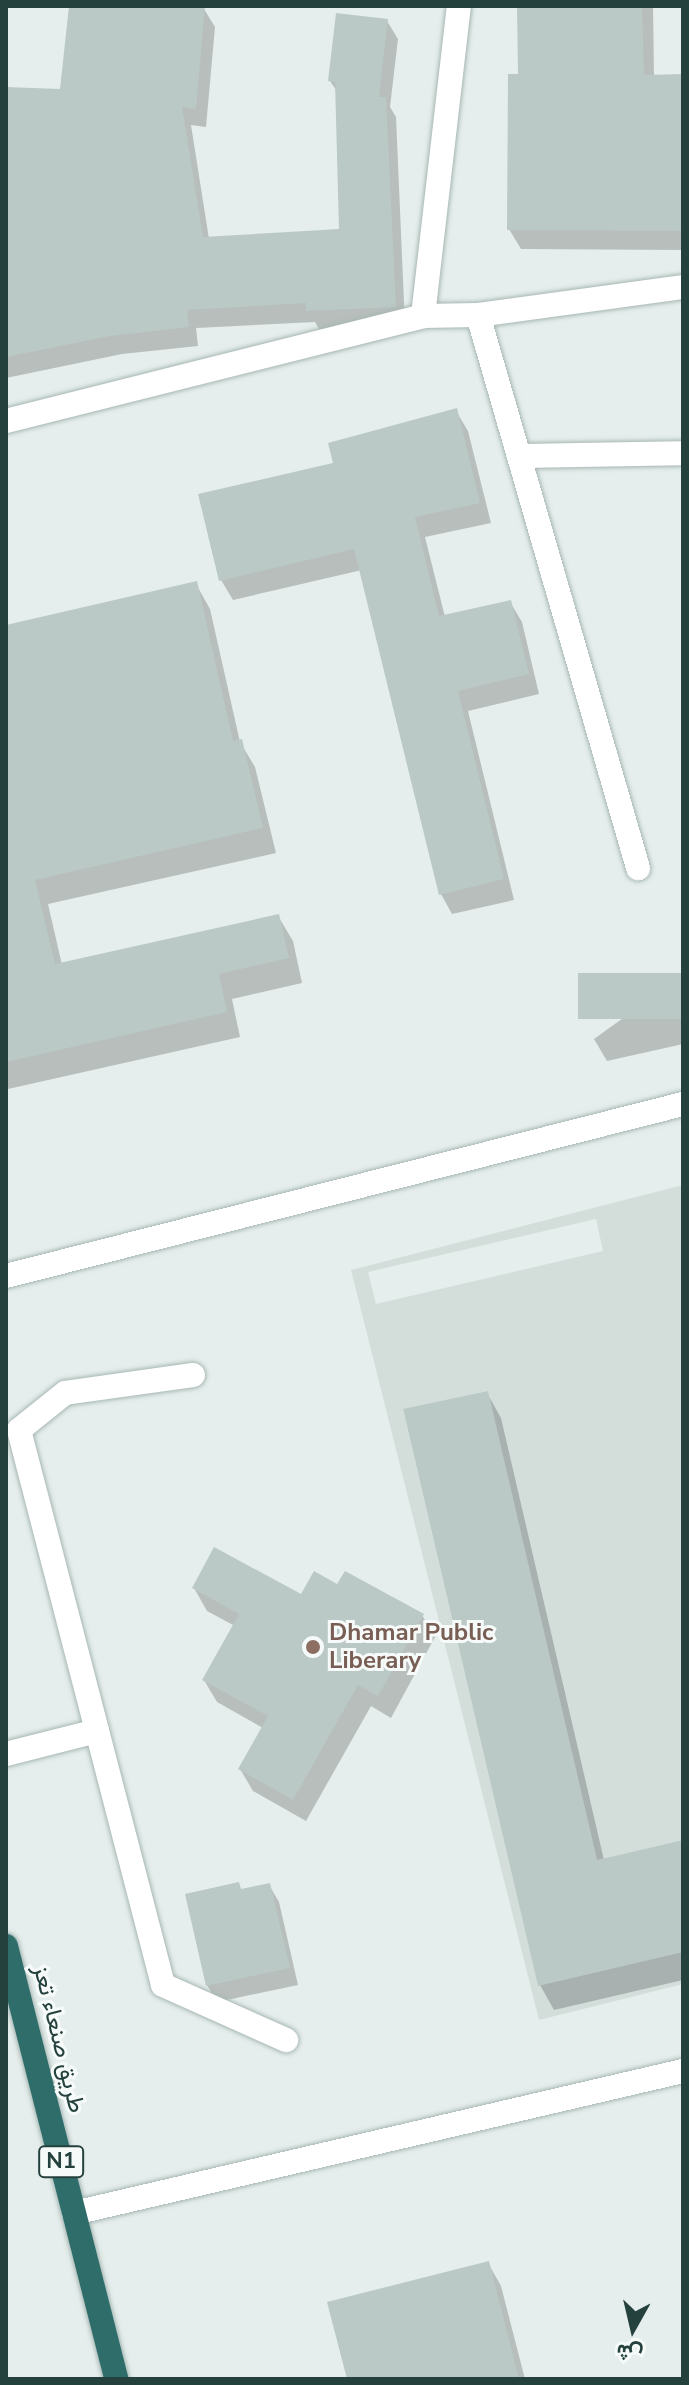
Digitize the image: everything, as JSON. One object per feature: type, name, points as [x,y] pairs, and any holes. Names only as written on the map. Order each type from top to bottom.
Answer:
[{"type":"highway","name":"طريق صنعاء تعز","points":[[6,1946],[116,2379]]},
{"type":"street","points":[[423,316],[459,6]]},
{"type":"street","points":[[6,421],[423,316],[478,315],[683,287]]},
{"type":"street","points":[[478,315],[638,868]]},
{"type":"street","points":[[519,456],[683,453]]},
{"type":"street","points":[[6,1276],[683,1104]]},
{"type":"street","points":[[193,1375],[65,1393],[19,1430],[163,1985],[286,2040]]},
{"type":"street","points":[[6,1754],[97,1731]]},
{"type":"street","points":[[74,2213],[683,2071]]},
{"type":"shaded area","points":[[683,1185],[683,1840],[597,1860],[488,1391],[403,1410],[538,1985],[683,1952],[683,1984],[539,2020],[351,1270]],"holes":[[[596,1219],[603,1251],[376,1304],[368,1272]]]},
{"type":"building","points":[[69,6],[205,6],[196,109],[182,107],[203,237],[339,229],[335,82],[328,81],[336,13],[388,19],[379,97],[386,97],[396,307],[306,311],[306,303],[187,310],[189,327],[110,336],[6,357],[6,87],[60,89]]},
{"type":"building","points":[[517,6],[642,6],[644,75],[683,74],[683,231],[507,230],[508,74],[518,74]]},
{"type":"building","points":[[457,408],[480,503],[415,517],[439,616],[511,600],[529,674],[458,691],[504,879],[439,895],[354,549],[219,581],[198,494],[333,463],[328,443]]},
{"type":"building","points":[[197,581],[233,741],[242,739],[263,828],[35,880],[55,964],[279,914],[289,958],[219,974],[227,1012],[6,1062],[6,625]]},
{"type":"building","points":[[578,973],[683,973],[683,1019],[578,1019]]},
{"type":"building","points":[[488,1391],[597,1860],[683,1840],[683,1952],[538,1986],[403,1409]]},
{"type":"building","name":"Dhamar Public Liberary","points":[[214,1547],[301,1594],[314,1571],[337,1584],[345,1571],[424,1614],[378,1696],[358,1685],[293,1800],[238,1769],[268,1716],[202,1680],[239,1614],[192,1588]]},
{"type":"building","points":[[239,1882],[241,1889],[270,1883],[290,1968],[206,1986],[185,1894]]},
{"type":"building","points":[[489,2261],[519,2379],[347,2379],[327,2302]]},
{"type":"place","name":"Dhamar Public Liberary","points":[[313,1647]]}]
